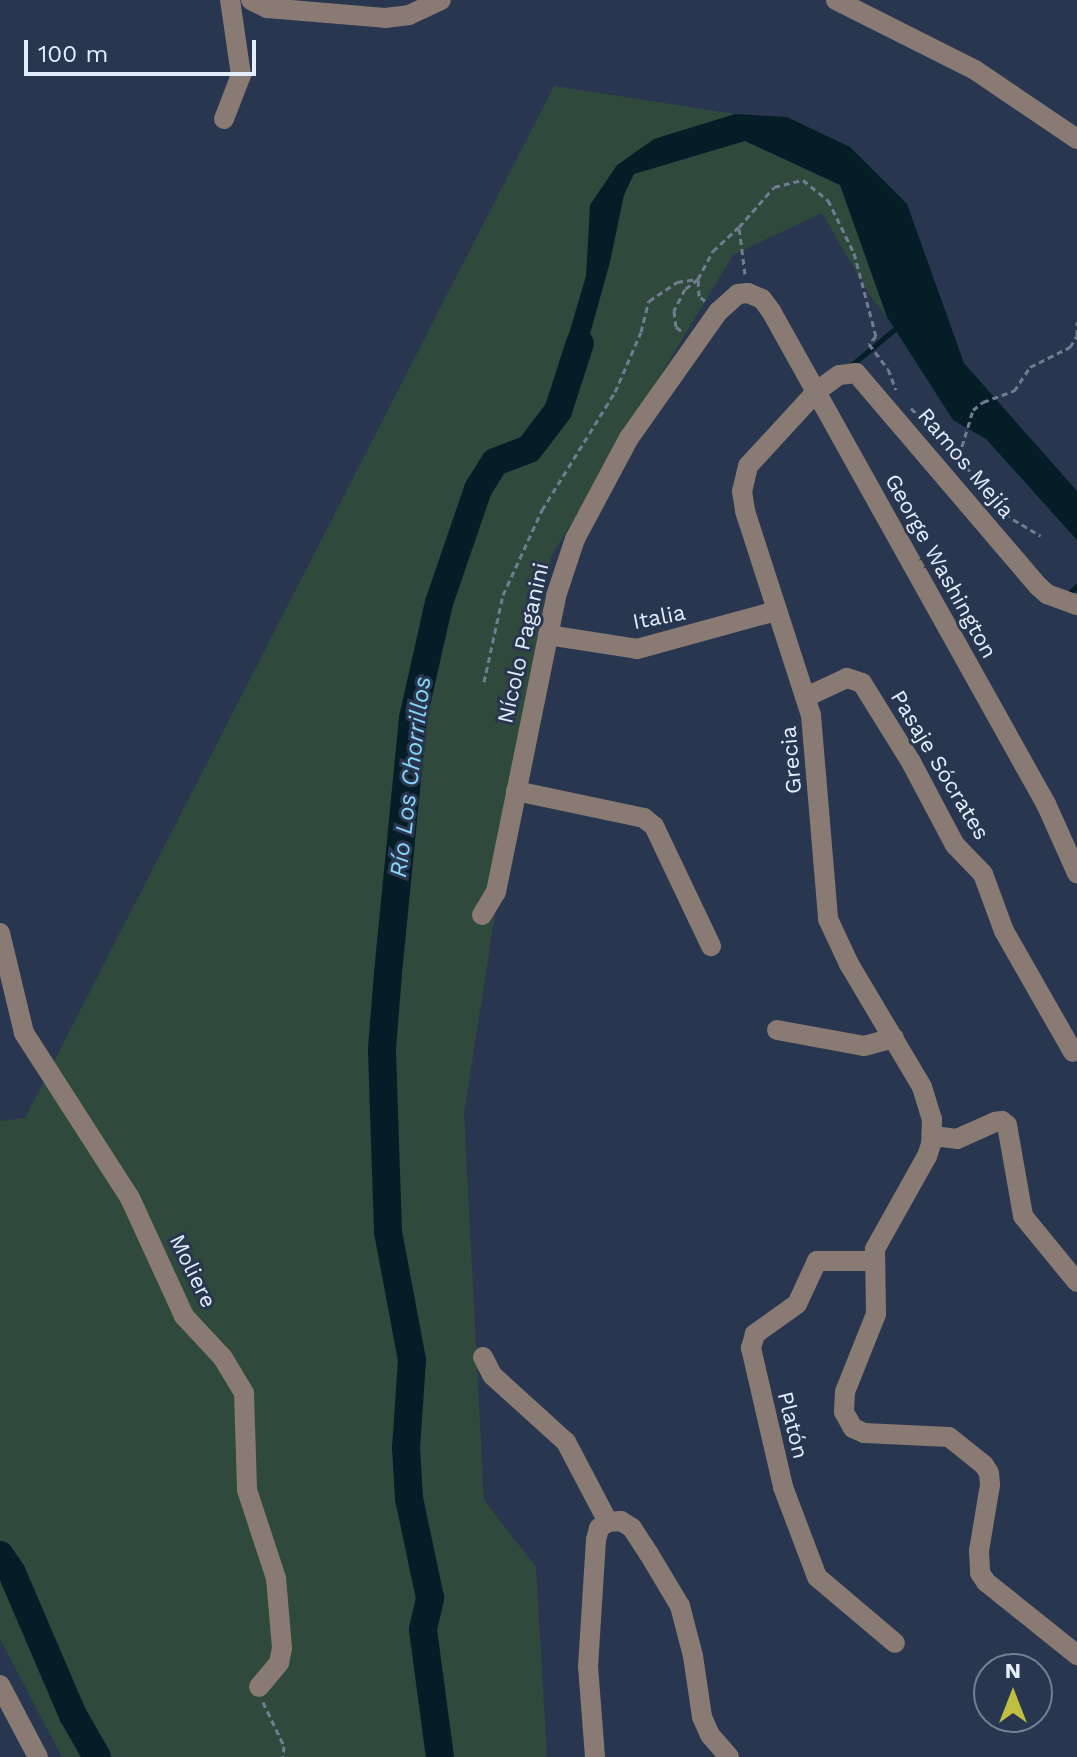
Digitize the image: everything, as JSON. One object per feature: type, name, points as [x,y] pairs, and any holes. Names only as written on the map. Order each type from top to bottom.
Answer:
[{"type":"street","points":[[224,119],[241,75],[230,0]]},
{"type":"street","points":[[251,0],[267,8],[385,18],[441,0]]},
{"type":"street","points":[[836,0],[975,70],[1077,139]]},
{"type":"street","name":"Nícolo Paganini","points":[[482,915],[496,892],[556,596],[585,515],[629,438],[725,302],[738,294],[748,293]]},
{"type":"street","name":"George Washington","points":[[748,293],[758,295],[771,311],[1046,804],[1077,873]]},
{"type":"street","name":"Ramos Mejía","points":[[816,392],[839,375],[856,373],[862,377],[1038,586],[1077,605]]},
{"type":"street","name":"Grecia","points":[[816,392],[754,455],[743,478],[745,511],[806,697],[814,733],[828,919],[849,964],[929,1101],[933,1136]]},
{"type":"street","name":"Italia","points":[[548,635],[637,649],[776,611]]},
{"type":"street","name":"Pasaje Sócrates","points":[[806,697],[847,678],[862,683],[911,762],[955,845],[983,874],[1004,931],[1073,1052]]},
{"type":"street","points":[[516,791],[644,818],[654,826],[711,946]]},
{"type":"street","name":"Moliere","points":[[0,933],[24,1033],[130,1198],[184,1316],[223,1358],[244,1393],[247,1490],[276,1578],[282,1648],[279,1663],[259,1687]]},
{"type":"street","points":[[777,1030],[864,1046],[894,1038]]},
{"type":"street","points":[[1077,1282],[1023,1216],[1010,1130],[1002,1121],[957,1139],[933,1136],[927,1156],[878,1238],[873,1261],[876,1314],[842,1401],[847,1420],[864,1433],[941,1434],[955,1440],[984,1465],[990,1485],[979,1551],[980,1573],[986,1582],[1077,1655]]},
{"type":"street","name":"Platón","points":[[873,1261],[817,1261],[797,1304],[755,1334],[751,1348],[783,1487],[817,1577],[895,1643]]},
{"type":"street","points":[[483,1357],[492,1375],[566,1442],[608,1522]]},
{"type":"street","points":[[595,1757],[588,1667],[596,1540],[599,1528],[608,1522],[621,1521],[632,1528],[680,1606],[693,1656],[702,1717],[710,1735],[729,1757]]},
{"type":"street","points":[[0,1685],[38,1757]]},
{"type":"path","points":[[697,342],[676,327],[674,311],[685,289],[698,279],[713,251],[774,187],[803,180],[828,200],[854,253],[876,336],[869,344],[899,394]]},
{"type":"path","points":[[739,227],[748,293]]},
{"type":"path","points":[[698,279],[699,296],[718,312]]},
{"type":"path","points":[[484,682],[503,595],[542,510],[615,392],[641,332],[649,301],[677,282],[698,279]]},
{"type":"path","points":[[959,456],[973,410],[1014,391],[1030,367],[1070,347],[1077,336],[1077,322]]},
{"type":"path","points":[[907,404],[959,456],[992,495],[991,506],[1041,536]]},
{"type":"path","points":[[259,1687],[265,1710],[284,1746],[283,1757]]},
{"type":"green space","points":[[554,86],[735,114],[745,141],[840,185],[887,317],[871,297],[822,213],[733,255],[551,557],[464,1113],[484,1500],[536,1567],[547,1757],[62,1757],[0,1639],[0,1121],[25,1118]]},
{"type":"water","points":[[735,114],[787,117],[850,147],[907,204],[964,363],[1077,491],[1077,540],[986,439],[953,420],[887,317],[840,185],[745,141],[634,174],[624,195],[610,262],[577,381],[557,374],[586,276],[590,205],[617,165],[654,139]]},
{"type":"waterway","points":[[849,367],[895,329]]},
{"type":"waterway","name":"Río Los Chorrillos","points":[[440,1757],[423,1629],[430,1598],[409,1498],[406,1448],[412,1360],[388,1232],[382,1049],[413,718],[439,603],[478,489],[495,462],[529,449],[558,411],[580,343]]},
{"type":"waterway","points":[[1065,597],[1077,586]]},
{"type":"waterway","name":"Río Los Chorrillos","points":[[0,1555],[12,1573],[73,1715],[97,1757]]}]
